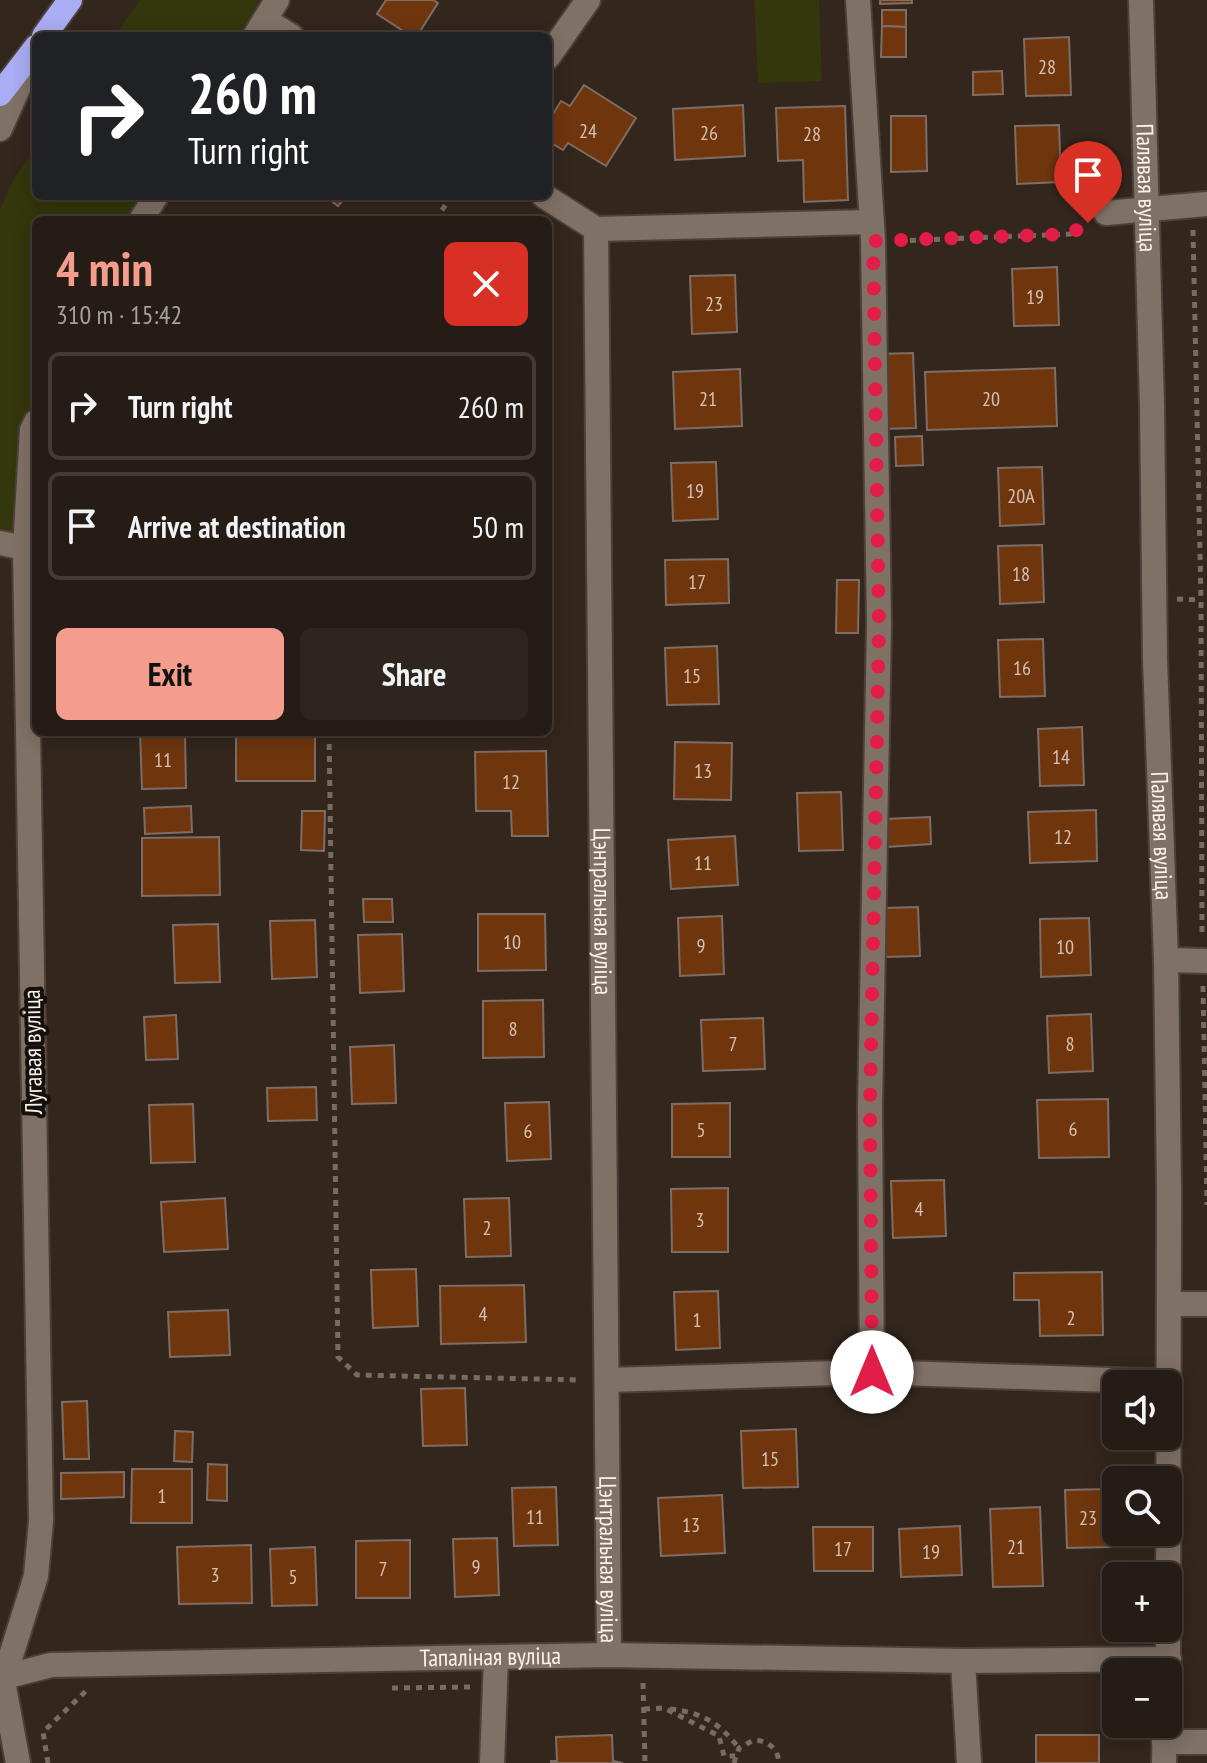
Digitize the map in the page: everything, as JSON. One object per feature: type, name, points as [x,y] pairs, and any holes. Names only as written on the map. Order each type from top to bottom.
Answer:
[{"type":"highway","points":[[47,32],[70,0]]},
{"type":"highway","points":[[0,94],[32,52]]},
{"type":"street","points":[[552,51],[588,0]]},
{"type":"street","points":[[858,0],[872,232],[879,624],[870,1108],[872,1372]]},
{"type":"street","name":"Палявая вуліца","points":[[1141,0],[1155,659],[1166,960],[1170,1370]]},
{"type":"street","points":[[266,19],[285,32]]},
{"type":"street","points":[[0,129],[32,56]]},
{"type":"street","points":[[550,200],[596,229],[872,232]]},
{"type":"street","points":[[1106,213],[1200,204]]},
{"type":"street","name":"Цэнтральная вуліца","points":[[596,229],[609,1655]]},
{"type":"street","name":"Лугавая вуліца","points":[[1,1673],[36,1576],[41,1521],[25,548],[32,430]]},
{"type":"street","points":[[0,543],[25,548]]},
{"type":"street","points":[[1166,960],[1205,961]]},
{"type":"street","points":[[1170,1304],[1207,1304]]},
{"type":"street","points":[[608,1380],[872,1372],[1102,1380]]},
{"type":"street","name":"Палявая вуліца","points":[[1168,1658],[1170,1450]]},
{"type":"street","name":"Тапаліная вуліца","points":[[1,1673],[51,1665],[609,1655],[1102,1664]]},
{"type":"street","points":[[492,1763],[496,1658]]},
{"type":"street","points":[[963,1661],[969,1763]]},
{"type":"street","points":[[1,1673],[18,1763]]},
{"type":"street","points":[[1164,1743],[1207,1742]]},
{"type":"path","points":[[1200,204],[1197,308],[1204,628],[1207,1205]]},
{"type":"path","points":[[872,232],[1070,234],[1106,213]]},
{"type":"path","points":[[1197,308],[1207,309]]},
{"type":"path","points":[[329,736],[338,1357],[357,1375],[608,1380]]},
{"type":"path","points":[[629,1684],[643,1683],[645,1763]]},
{"type":"path","points":[[378,1689],[496,1687]]},
{"type":"path","points":[[48,1763],[43,1732],[83,1691],[99,1691]]},
{"type":"path","points":[[664,1708],[719,1736],[724,1756],[734,1760],[739,1748],[754,1740],[763,1741],[776,1751],[779,1763]]},
{"type":"path","points":[[644,1709],[694,1712],[723,1728],[739,1748]]},
{"type":"green space","points":[[140,0],[260,0],[241,32],[117,32]]},
{"type":"green space","points":[[754,0],[819,0],[822,81],[758,83]]},
{"type":"green space","points":[[32,154],[32,200],[142,200],[132,216],[32,216],[32,444],[21,538],[0,534],[0,209],[15,177]]},
{"type":"building","points":[[386,0],[433,0],[438,3],[420,32],[405,32],[377,14]]},
{"type":"building","points":[[880,0],[912,0],[912,3],[880,4]]},
{"type":"building","points":[[882,10],[906,10],[906,27],[882,26]]},
{"type":"building","points":[[882,26],[906,27],[906,57],[881,57]]},
{"type":"building","points":[[1069,37],[1071,95],[1026,96],[1024,39]]},
{"type":"building","points":[[1002,71],[1003,94],[973,95],[973,72]]},
{"type":"building","points":[[584,85],[636,118],[606,166],[568,143],[563,150],[552,143],[552,116],[561,101],[570,106]]},
{"type":"building","points":[[743,105],[745,156],[675,160],[673,109]]},
{"type":"building","points":[[845,106],[848,200],[804,202],[803,160],[778,161],[776,108]]},
{"type":"building","points":[[891,116],[926,116],[927,171],[891,172]]},
{"type":"building","points":[[1059,125],[1061,182],[1017,184],[1015,126]]},
{"type":"building","points":[[1057,267],[1059,325],[1014,326],[1012,269]]},
{"type":"building","points":[[735,275],[737,332],[692,334],[690,276]]},
{"type":"building","points":[[913,353],[916,428],[881,429],[878,354]]},
{"type":"building","points":[[1055,368],[1057,426],[927,430],[925,372]]},
{"type":"building","points":[[740,369],[742,426],[675,429],[673,372]]},
{"type":"building","points":[[922,436],[923,465],[896,466],[895,437]]},
{"type":"building","points":[[716,462],[718,519],[673,521],[671,463]]},
{"type":"building","points":[[1042,467],[1044,524],[1000,526],[998,468]]},
{"type":"building","points":[[1042,545],[1044,602],[1000,604],[998,546]]},
{"type":"building","points":[[728,559],[729,603],[666,605],[665,560]]},
{"type":"building","points":[[837,580],[859,580],[858,633],[836,633]]},
{"type":"building","points":[[1043,639],[1045,696],[1000,697],[998,640]]},
{"type":"building","points":[[717,646],[719,704],[667,705],[665,648]]},
{"type":"building","points":[[1082,727],[1084,785],[1040,786],[1038,729]]},
{"type":"building","points":[[140,736],[185,736],[186,788],[142,789]]},
{"type":"building","points":[[236,736],[315,736],[315,781],[236,781]]},
{"type":"building","points":[[675,742],[732,743],[731,800],[674,799]]},
{"type":"building","points":[[546,751],[548,836],[512,836],[511,811],[476,811],[475,752]]},
{"type":"building","points":[[841,792],[843,850],[799,851],[797,793]]},
{"type":"building","points":[[191,806],[192,832],[145,834],[144,808]]},
{"type":"building","points":[[1096,810],[1097,861],[1030,863],[1028,812]]},
{"type":"building","points":[[302,811],[325,811],[324,851],[301,850]]},
{"type":"building","points":[[930,817],[931,844],[887,847],[885,819]]},
{"type":"building","points":[[735,836],[738,885],[671,889],[668,840]]},
{"type":"building","points":[[219,837],[220,895],[142,896],[142,838]]},
{"type":"building","points":[[363,899],[392,899],[393,922],[364,922]]},
{"type":"building","points":[[918,907],[920,956],[886,957],[884,908]]},
{"type":"building","points":[[478,914],[545,914],[546,970],[478,971]]},
{"type":"building","points":[[722,916],[724,974],[680,976],[678,918]]},
{"type":"building","points":[[1089,918],[1091,975],[1041,977],[1040,919]]},
{"type":"building","points":[[315,920],[317,977],[272,979],[270,921]]},
{"type":"building","points":[[218,924],[220,982],[175,983],[173,925]]},
{"type":"building","points":[[402,934],[404,991],[360,993],[358,935]]},
{"type":"building","points":[[543,1000],[544,1057],[483,1058],[483,1001]]},
{"type":"building","points":[[1091,1014],[1093,1071],[1049,1073],[1047,1016]]},
{"type":"building","points":[[176,1015],[178,1059],[146,1060],[144,1017]]},
{"type":"building","points":[[763,1018],[765,1069],[703,1071],[701,1020]]},
{"type":"building","points":[[394,1045],[396,1103],[352,1104],[350,1047]]},
{"type":"building","points":[[316,1087],[317,1120],[268,1121],[267,1088]]},
{"type":"building","points":[[1108,1099],[1109,1157],[1039,1158],[1037,1100]]},
{"type":"building","points":[[549,1102],[551,1159],[507,1161],[505,1103]]},
{"type":"building","points":[[730,1103],[730,1157],[672,1157],[672,1104]]},
{"type":"building","points":[[193,1104],[195,1162],[151,1163],[149,1105]]},
{"type":"building","points":[[944,1180],[946,1236],[893,1238],[891,1181]]},
{"type":"building","points":[[728,1188],[728,1252],[672,1252],[671,1189]]},
{"type":"building","points":[[225,1198],[228,1249],[164,1252],[161,1202]]},
{"type":"building","points":[[509,1198],[511,1256],[466,1257],[464,1199]]},
{"type":"building","points":[[416,1269],[418,1326],[373,1328],[371,1270]]},
{"type":"building","points":[[1102,1272],[1103,1335],[1040,1336],[1039,1300],[1014,1300],[1014,1273]]},
{"type":"building","points":[[524,1285],[526,1342],[441,1344],[440,1286]]},
{"type":"building","points":[[718,1291],[720,1348],[676,1350],[674,1292]]},
{"type":"building","points":[[228,1310],[230,1355],[170,1357],[168,1312]]},
{"type":"building","points":[[465,1388],[467,1445],[423,1446],[421,1389]]},
{"type":"building","points":[[87,1401],[89,1459],[64,1459],[62,1402]]},
{"type":"building","points":[[796,1429],[798,1487],[743,1488],[741,1431]]},
{"type":"building","points":[[175,1431],[193,1432],[192,1462],[174,1461]]},
{"type":"building","points":[[208,1464],[227,1465],[227,1501],[207,1500]]},
{"type":"building","points":[[132,1469],[192,1469],[192,1523],[131,1523]]},
{"type":"building","points":[[124,1472],[124,1497],[61,1499],[61,1473]]},
{"type":"building","points":[[556,1487],[558,1545],[514,1546],[512,1488]]},
{"type":"building","points":[[1102,1489],[1102,1546],[1111,1547],[1067,1548],[1065,1490]]},
{"type":"building","points":[[722,1495],[725,1553],[661,1556],[658,1498]]},
{"type":"building","points":[[1040,1507],[1043,1586],[993,1587],[990,1509]]},
{"type":"building","points":[[960,1526],[962,1575],[901,1577],[899,1529]]},
{"type":"building","points":[[813,1527],[873,1527],[873,1571],[814,1571]]},
{"type":"building","points":[[497,1538],[499,1595],[455,1597],[453,1539]]},
{"type":"building","points":[[410,1540],[410,1598],[356,1598],[356,1541]]},
{"type":"building","points":[[251,1545],[252,1603],[179,1604],[177,1547]]},
{"type":"building","points":[[315,1547],[317,1605],[272,1606],[270,1549]]},
{"type":"building","points":[[612,1735],[613,1761],[623,1763],[551,1763],[557,1761],[556,1737]]},
{"type":"building","points":[[1036,1735],[1099,1735],[1099,1763],[1036,1763]]},
{"type":"route","points":[[872,1372],[870,1108],[879,624],[873,241],[998,239],[1070,234],[1088,223]]}]
